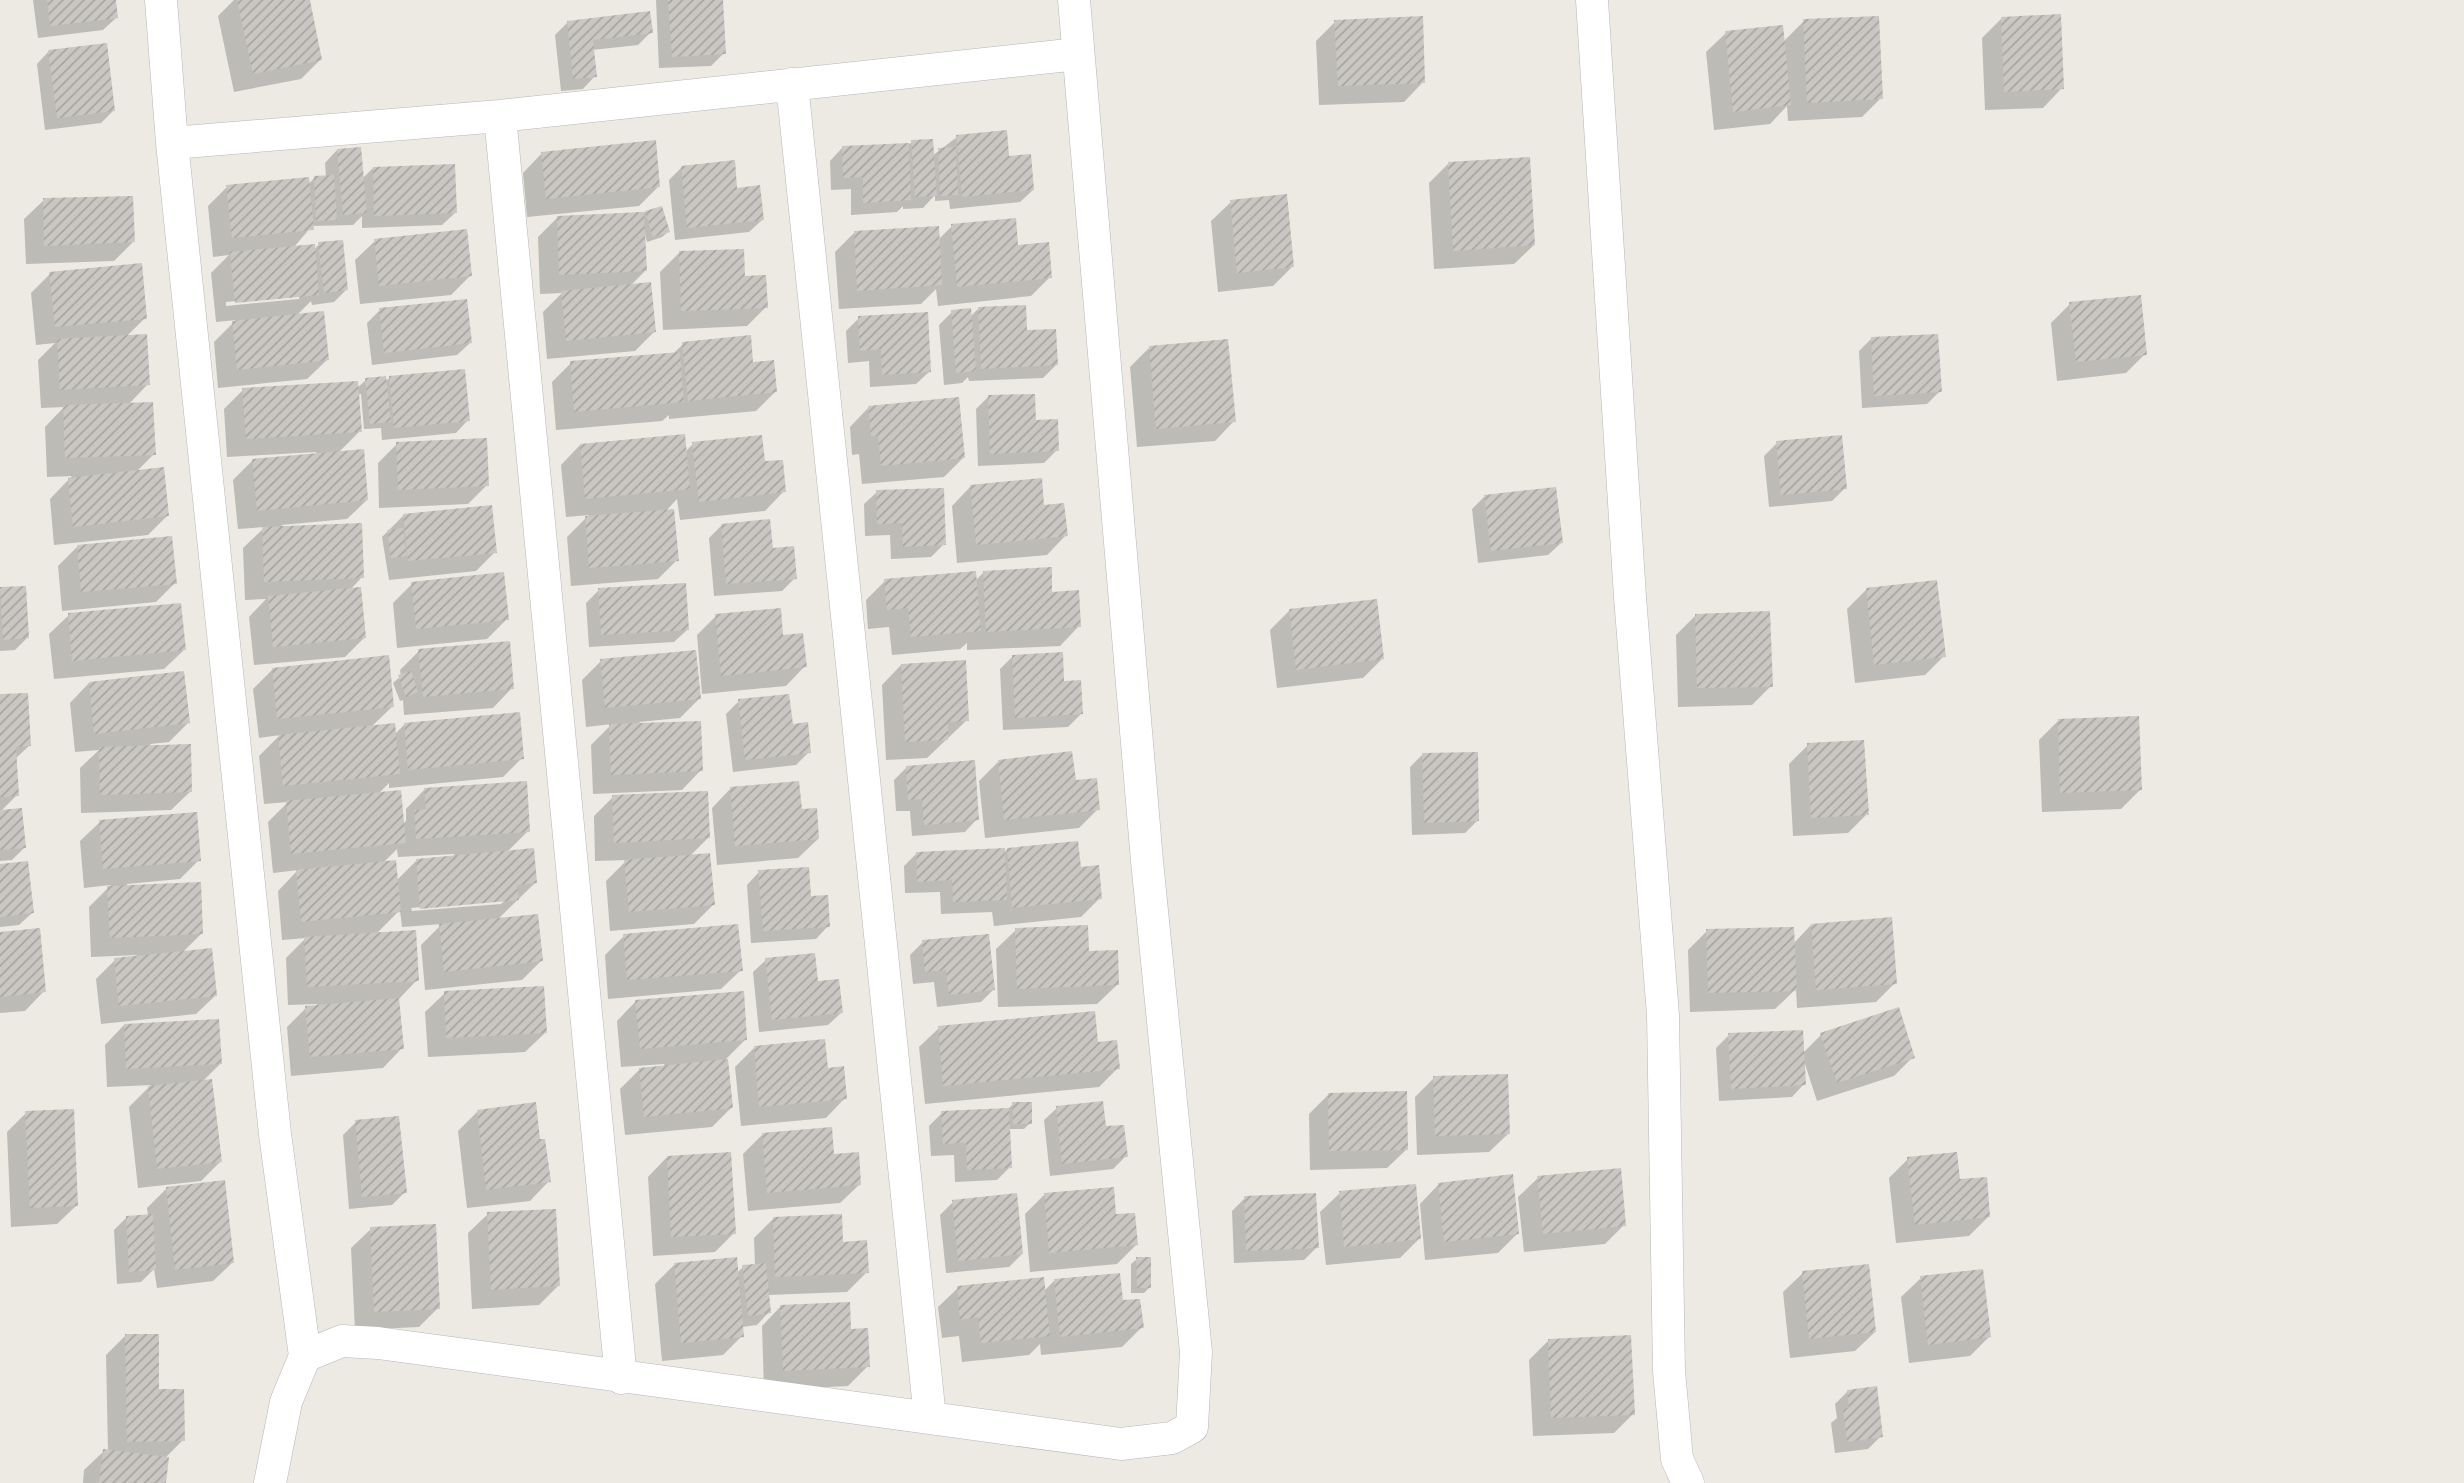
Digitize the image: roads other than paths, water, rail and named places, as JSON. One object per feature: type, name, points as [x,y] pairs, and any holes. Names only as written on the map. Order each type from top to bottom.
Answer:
[{"type":"street","points":[[161,0],[173,144],[274,1121],[305,1356],[286,1402],[270,1483]]},
{"type":"street","points":[[305,1356],[342,1341],[379,1343],[1121,1444],[1172,1438],[1192,1427],[1196,1352],[1147,861],[1074,0]]},
{"type":"street","points":[[1592,0],[1630,597],[1663,1015],[1669,1371],[1677,1459],[1688,1483]]},
{"type":"street","points":[[173,144],[500,116],[1078,54]]},
{"type":"street","points":[[792,84],[930,1418]]},
{"type":"street","points":[[500,116],[621,1378]]}]
